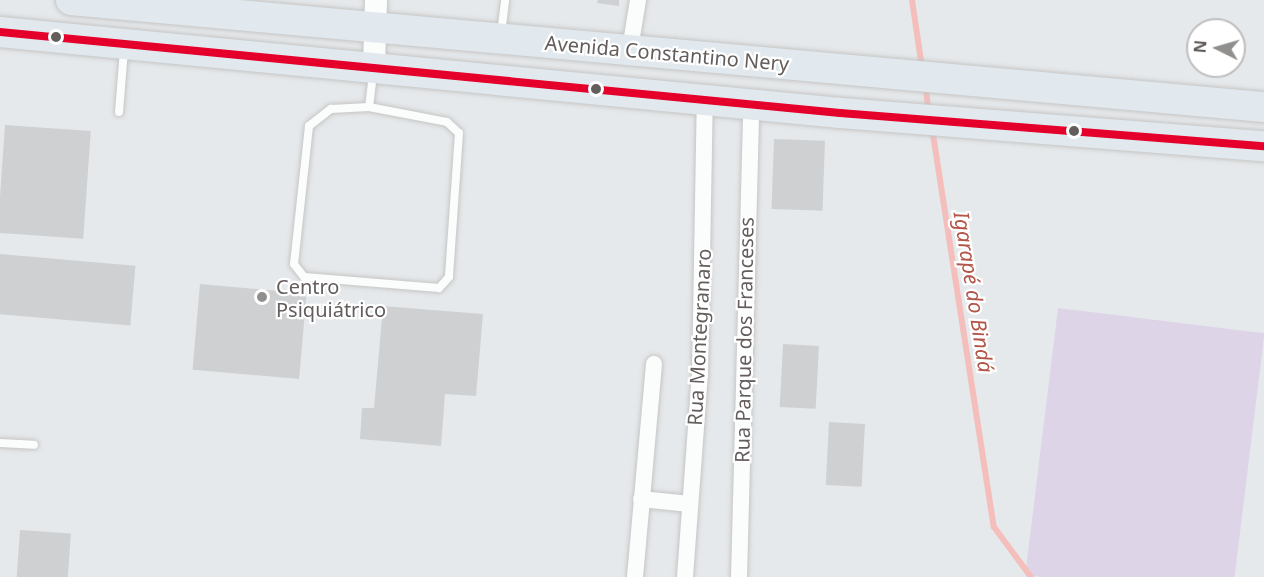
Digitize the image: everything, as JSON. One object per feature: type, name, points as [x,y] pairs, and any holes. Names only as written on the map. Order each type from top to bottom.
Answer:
[{"type":"highway","name":"Avenida Constantino Nery","points":[[71,0],[375,13],[501,38],[1264,107]]},
{"type":"highway","name":"Avenida Constantino Nery","points":[[0,32],[374,64],[909,119],[1258,149]]},
{"type":"street","points":[[630,49],[638,0]]},
{"type":"street","points":[[374,64],[375,13]]},
{"type":"street","name":"Rua Montegranaro","points":[[685,577],[701,352],[705,97]]},
{"type":"street","name":"Rua Parque dos Franceses","points":[[739,577],[751,103]]},
{"type":"street","points":[[635,577],[654,364]]},
{"type":"street","points":[[641,499],[690,504]]},
{"type":"lane","points":[[501,38],[505,0]]},
{"type":"lane","points":[[119,112],[125,43]]},
{"type":"lane","points":[[369,108],[374,64]]},
{"type":"lane","points":[[369,108],[447,122],[459,133],[449,277],[438,288],[304,277],[294,264],[309,126],[331,109],[369,108]]},
{"type":"lane","points":[[0,443],[34,445]]},
{"type":"shaded area","points":[[1058,308],[1264,333],[1235,577],[1042,577],[1025,575]]},
{"type":"building","points":[[598,0],[619,0],[619,6],[597,3]]},
{"type":"building","points":[[5,125],[91,131],[83,239],[0,233]]},
{"type":"building","points":[[774,139],[825,141],[823,211],[772,209]]},
{"type":"building","points":[[0,254],[135,266],[130,326],[0,314]]},
{"type":"building","points":[[200,284],[307,293],[299,379],[193,370]]},
{"type":"building","points":[[383,306],[483,314],[476,396],[445,394],[441,446],[360,439],[362,408],[374,408]]},
{"type":"building","points":[[783,344],[819,346],[816,409],[780,407]]},
{"type":"building","points":[[829,422],[865,424],[862,487],[826,485]]},
{"type":"building","points":[[20,530],[71,534],[68,577],[17,577]]},
{"type":"waterway","name":"Igarapé do Bindá","points":[[912,0],[922,68]]},
{"type":"waterway","name":"Igarapé do Bindá","points":[[925,84],[929,112]]},
{"type":"waterway","name":"Igarapé do Bindá","points":[[932,128],[994,527],[1031,577]]},
{"type":"transit line","points":[[0,32],[840,113],[1264,146]]},
{"type":"place","name":"Centro Psiquiátrico","points":[[262,297]]}]
